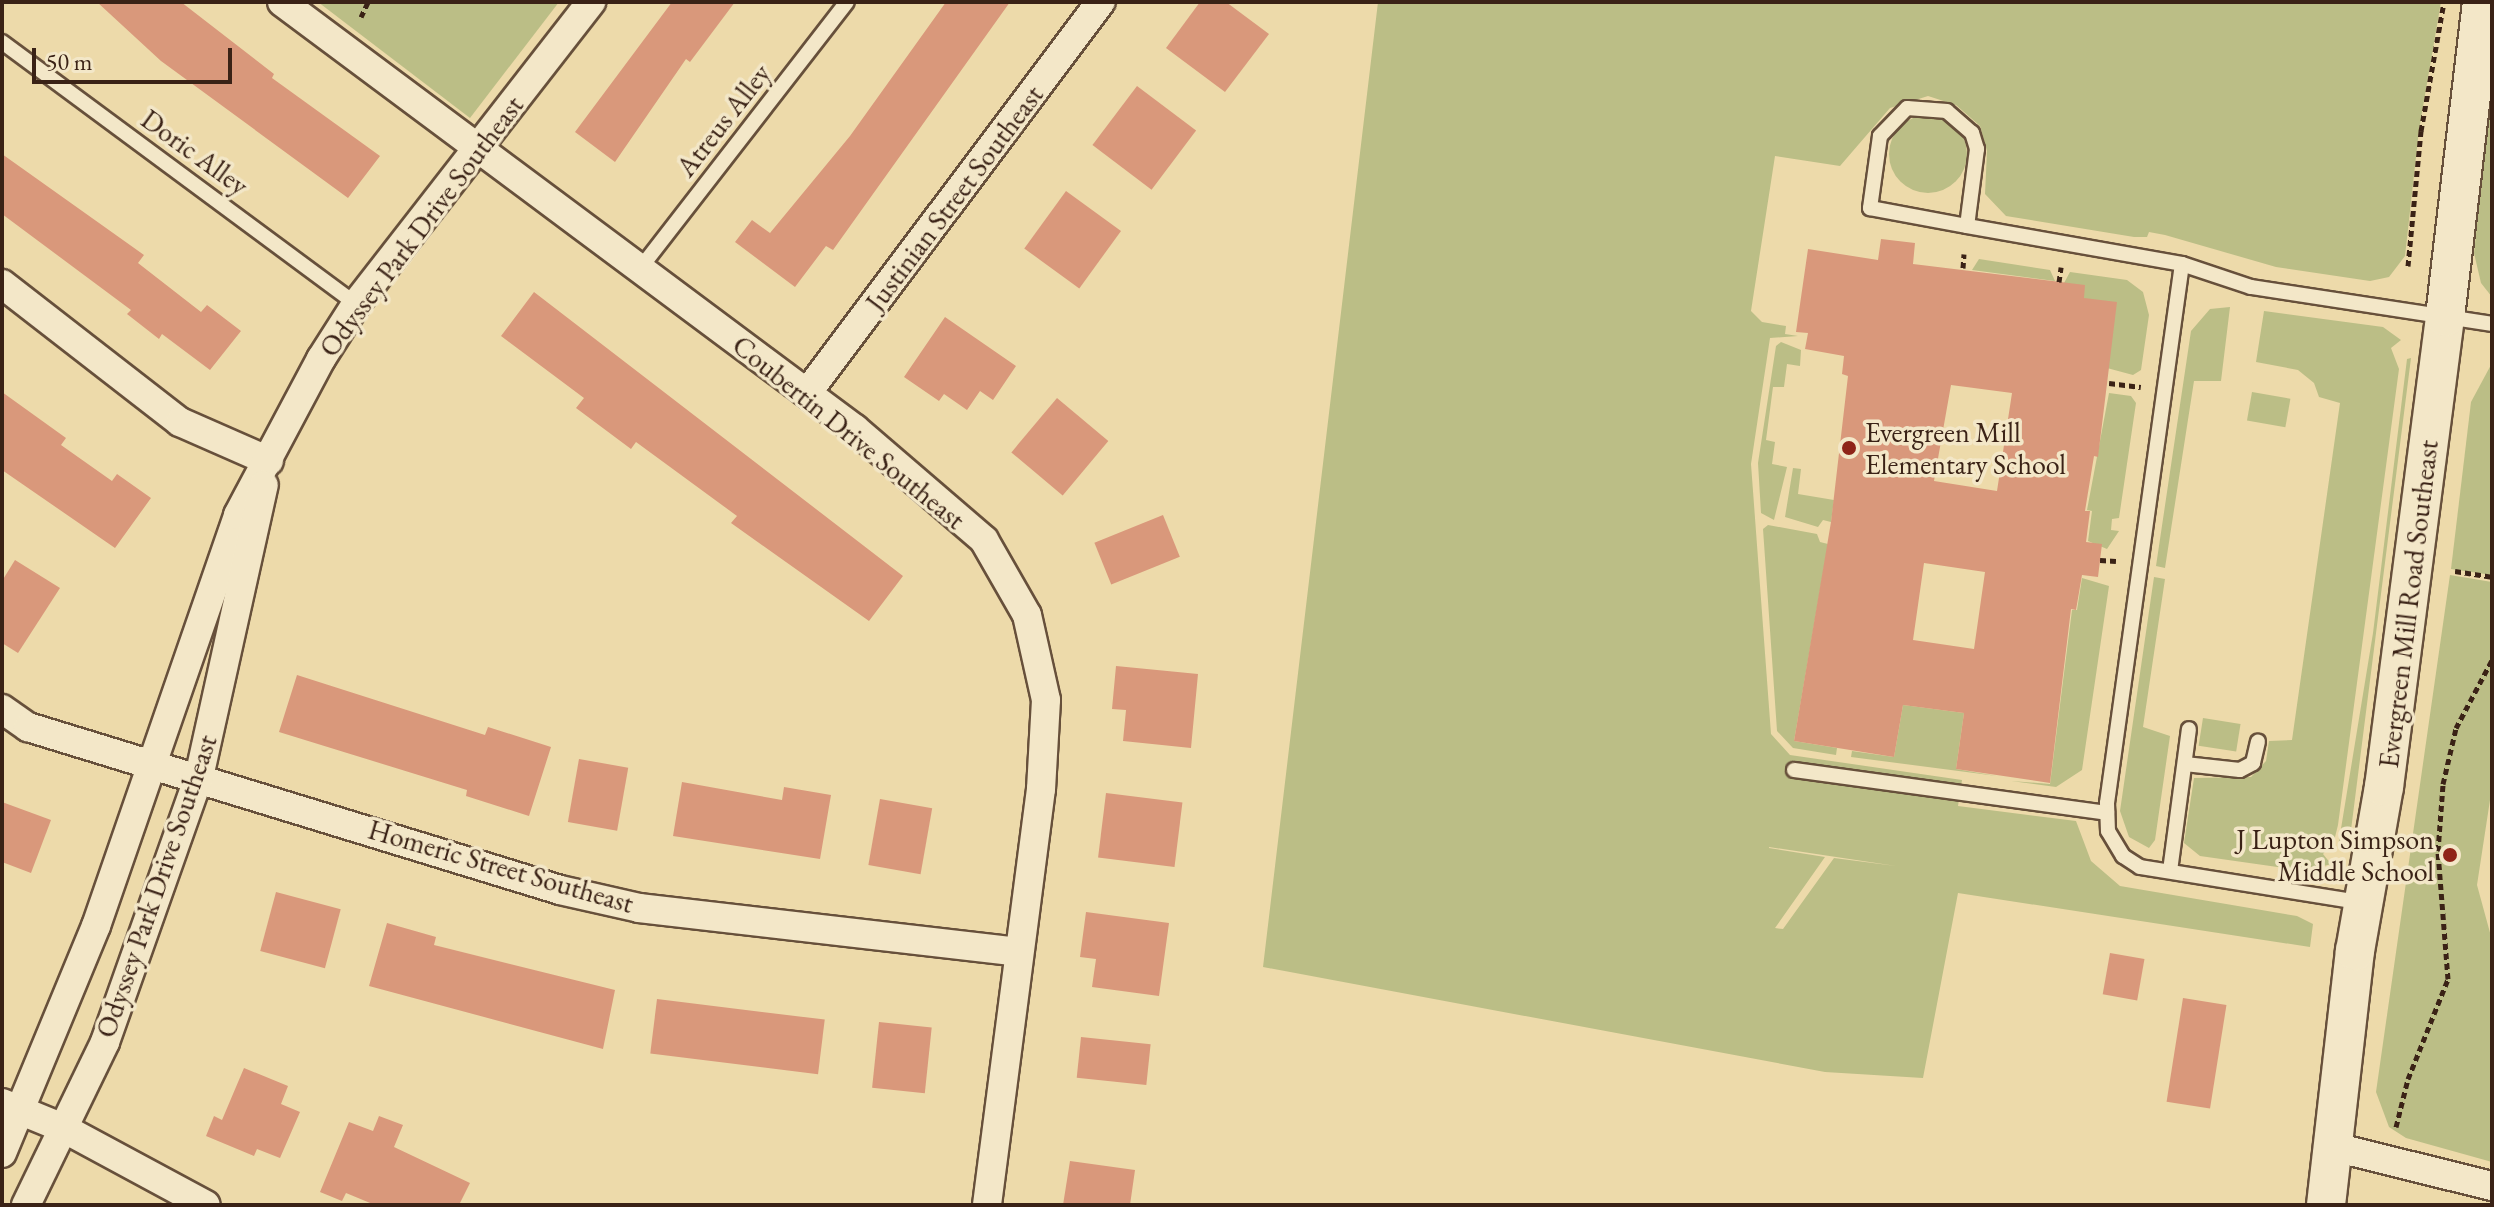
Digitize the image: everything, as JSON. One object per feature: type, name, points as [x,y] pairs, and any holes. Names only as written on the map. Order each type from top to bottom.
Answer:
[{"type":"main road","name":"Evergreen Mill Road Southeast","points":[[2326,1205],[2364,903],[2445,317],[2482,2]]},
{"type":"street","name":"Coubertin Drive Southeast","points":[[282,2],[807,393],[984,540],[1027,615],[1046,700],[1041,789],[987,1205]]},
{"type":"street","name":"Odyssey Park Drive Southeast","points":[[2,1153],[12,1107],[96,926],[238,515],[321,359],[356,304],[591,2]]},
{"type":"street","name":"Justinian Street Southeast","points":[[807,393],[1101,2]]},
{"type":"street","points":[[2,284],[180,422],[269,461]]},
{"type":"street","name":"Odyssey Park Drive Southeast","points":[[26,1205],[105,1042],[199,777],[269,461]]},
{"type":"street","name":"Homeric Street Southeast","points":[[2,709],[28,727],[560,890],[639,908],[1018,952]]},
{"type":"street","points":[[12,1107],[63,1128],[206,1205]]},
{"type":"street","points":[[2334,1147],[2492,1186]]},
{"type":"lane","name":"Atreus Alley","points":[[639,270],[847,2]]},
{"type":"lane","name":"Doric Alley","points":[[2,42],[356,304]]},
{"type":"lane","points":[[1967,226],[1977,149],[1972,133],[1947,111],[1907,108],[1892,120],[1880,136],[1873,160],[1870,208],[1967,226],[2182,264],[2251,287],[2492,324]]},
{"type":"lane","points":[[2182,264],[2107,813],[2108,831],[2123,856],[2140,867],[2364,903]]},
{"type":"lane","points":[[2170,871],[2189,729]]},
{"type":"lane","points":[[2185,764],[2240,770],[2253,763],[2258,742]]},
{"type":"lane","points":[[1794,770],[2107,813]]},
{"type":"path","points":[[361,17],[368,2]]},
{"type":"path","points":[[2408,266],[2421,131],[2444,2]]},
{"type":"path","points":[[1963,268],[1964,254]]},
{"type":"path","points":[[2059,282],[2061,267]]},
{"type":"path","points":[[2109,383],[2141,387]]},
{"type":"path","points":[[2100,560],[2116,561]]},
{"type":"path","points":[[2455,571],[2492,577]]},
{"type":"path","points":[[2396,1127],[2408,1079],[2448,979],[2438,851],[2443,784],[2456,728],[2492,660]]},
{"type":"green space","points":[[318,2],[559,2],[470,118]]},
{"type":"green space","name":"Evergreen Mill Elementary School","points":[[1378,2],[2441,2],[2419,130],[2405,256],[2389,277],[2370,281],[2276,267],[2165,235],[2149,232],[2147,237],[2134,237],[2006,216],[1985,194],[1987,151],[1980,126],[1956,105],[1928,96],[1890,108],[1840,166],[1775,156],[1751,311],[1762,322],[1786,326],[1785,334],[1798,336],[1770,338],[1751,464],[1771,734],[1790,755],[1962,780],[1958,806],[2076,821],[2091,861],[2120,886],[2297,916],[2313,924],[2310,947],[1958,893],[1923,1078],[1825,1072],[1263,967]],"holes":[[[1769,847],[1896,866],[1834,858],[1783,929],[1775,928],[1825,857]]]},
{"type":"green space","points":[[2492,82],[2492,297],[2481,283],[2474,253]]},
{"type":"green space","points":[[1920,115],[1936,115],[1950,121],[1961,132],[1967,154],[1961,176],[1950,187],[1936,193],[1920,193],[1906,187],[1895,176],[1889,162],[1889,146],[1895,132],[1906,121]]},
{"type":"green space","points":[[1979,259],[2050,270],[2055,281],[1972,270]]},
{"type":"green space","points":[[2070,272],[2127,280],[2143,292],[2149,315],[2141,370],[2133,375],[2107,368],[2084,298],[2064,283]]},
{"type":"green space","points":[[2230,307],[2221,381],[2194,381],[2165,568],[2156,566],[2191,331],[2210,309]]},
{"type":"green space","points":[[2264,311],[2383,327],[2401,340],[2391,348],[2399,369],[2338,825],[2334,841],[2323,854],[2331,864],[2306,871],[2200,856],[2184,843],[2194,778],[2251,777],[2266,761],[2269,741],[2292,740],[2340,403],[2319,397],[2314,383],[2298,370],[2256,362]]},
{"type":"green space","points":[[1781,342],[1801,350],[1800,366],[1787,364],[1784,387],[1773,387],[1766,440],[1775,442],[1772,464],[1787,467],[1774,520],[1761,513],[1758,463],[1776,346]]},
{"type":"green space","points":[[2411,358],[2351,830],[2345,850],[2338,847],[2373,633],[2407,359]]},
{"type":"green space","points":[[2492,363],[2492,575],[2451,569],[2471,402]]},
{"type":"green space","points":[[2252,392],[2290,399],[2285,427],[2247,421]]},
{"type":"green space","points":[[2109,393],[2131,396],[2136,403],[2119,518],[2112,519],[2111,530],[2119,531],[2107,549],[2088,541],[2092,511],[2087,510]]},
{"type":"green space","points":[[1793,468],[1801,469],[1798,494],[1834,500],[1831,522],[1823,520],[1818,527],[1785,517]]},
{"type":"green space","points":[[1768,525],[1817,534],[1820,542],[1828,544],[1794,741],[1837,748],[1836,755],[1793,748],[1777,731],[1763,529]]},
{"type":"green space","name":"J Lupton Simpson Middle School","points":[[2450,575],[2492,582],[2492,787],[2477,885],[2492,940],[2492,1162],[2406,1138],[2389,1127],[2376,1092]]},
{"type":"green space","points":[[2154,577],[2165,579],[2143,727],[2170,736],[2155,840],[2149,848],[2129,837],[2120,811]]},
{"type":"green space","points":[[2082,578],[2109,586],[2082,770],[2056,787],[2011,781],[2050,784],[2072,610],[2077,610]]},
{"type":"green space","points":[[1903,705],[1964,713],[1956,769],[1997,776],[1851,757],[1852,751],[1894,757]]},
{"type":"green space","points":[[2203,718],[2241,724],[2236,752],[2199,746]]},
{"type":"building","points":[[97,2],[181,2],[274,74],[272,78],[380,156],[348,198],[161,61]]},
{"type":"building","points":[[672,2],[735,2],[690,62],[686,59],[615,162],[575,132]]},
{"type":"building","points":[[946,2],[1010,2],[833,250],[826,246],[795,287],[735,242],[752,220],[770,233],[850,136]]},
{"type":"building","points":[[1200,2],[1226,2],[1269,34],[1225,92],[1166,48]]},
{"type":"building","points":[[1137,86],[1196,131],[1152,190],[1092,145]]},
{"type":"building","points":[[2,154],[144,255],[138,263],[201,312],[207,305],[241,331],[210,370],[162,334],[159,339],[127,314],[131,310],[2,214]]},
{"type":"building","points":[[1066,191],[1121,231],[1079,288],[1024,248]]},
{"type":"building","points":[[1881,239],[1915,243],[1913,264],[2085,285],[2084,298],[2117,302],[2098,457],[2094,456],[2085,511],[2090,511],[2086,542],[2102,544],[2098,577],[2082,575],[2076,610],[2071,609],[2050,783],[1956,769],[1964,713],[1903,705],[1894,757],[1794,741],[1831,522],[1848,376],[1842,374],[1844,356],[1805,349],[1808,333],[1796,332],[1808,249],[1878,260]],"holes":[[[1951,385],[2012,393],[1997,491],[1934,481]],[[1924,563],[1985,572],[1974,649],[1913,640]]]},
{"type":"building","points":[[534,292],[903,576],[869,621],[731,523],[737,516],[636,442],[631,449],[576,408],[584,398],[501,336]]},
{"type":"building","points":[[945,317],[1016,366],[993,400],[980,391],[967,410],[944,394],[939,401],[904,377]]},
{"type":"building","points":[[2,392],[66,438],[61,445],[112,481],[117,474],[151,498],[115,548],[2,470]]},
{"type":"building","points":[[1057,398],[1108,441],[1063,495],[1011,452]]},
{"type":"building","points":[[1163,515],[1180,557],[1111,584],[1094,543]]},
{"type":"building","points":[[15,560],[60,588],[18,653],[2,643],[2,581]]},
{"type":"building","points":[[1116,666],[1198,674],[1191,748],[1123,741],[1126,710],[1112,709]]},
{"type":"building","points":[[297,675],[485,735],[488,727],[551,747],[529,816],[466,796],[467,790],[279,732]]},
{"type":"building","points":[[579,759],[628,768],[617,831],[568,822]]},
{"type":"building","points":[[682,782],[782,800],[784,787],[831,795],[820,859],[673,836]]},
{"type":"building","points":[[1106,793],[1182,802],[1175,867],[1098,858]]},
{"type":"building","points":[[880,799],[932,808],[921,874],[868,865]]},
{"type":"building","points":[[2,802],[51,820],[31,873],[2,862]]},
{"type":"building","points":[[276,892],[341,909],[325,968],[260,951]]},
{"type":"building","points":[[1086,912],[1169,923],[1159,996],[1092,987],[1096,959],[1080,957]]},
{"type":"building","points":[[387,923],[436,937],[434,945],[615,990],[603,1049],[369,986]]},
{"type":"building","points":[[2110,953],[2144,959],[2137,1000],[2103,994]]},
{"type":"building","points":[[2183,998],[2226,1005],[2210,1109],[2167,1102]]},
{"type":"building","points":[[657,999],[825,1020],[818,1074],[650,1054]]},
{"type":"building","points":[[879,1022],[932,1028],[925,1093],[872,1088]]},
{"type":"building","points":[[1081,1037],[1151,1044],[1146,1085],[1077,1078]]},
{"type":"building","points":[[244,1068],[288,1086],[281,1104],[300,1112],[280,1158],[257,1149],[254,1156],[206,1136],[214,1116],[222,1120]]},
{"type":"building","points":[[379,1116],[403,1125],[394,1147],[470,1183],[459,1205],[375,1205],[346,1193],[342,1201],[320,1192],[349,1122],[373,1131]]},
{"type":"building","points":[[1070,1161],[1135,1170],[1130,1205],[1063,1205]]},
{"type":"place","name":"Evergreen Mill Elementary School","points":[[1849,448]]},
{"type":"place","name":"J Lupton Simpson Middle School","points":[[2450,855]]}]
